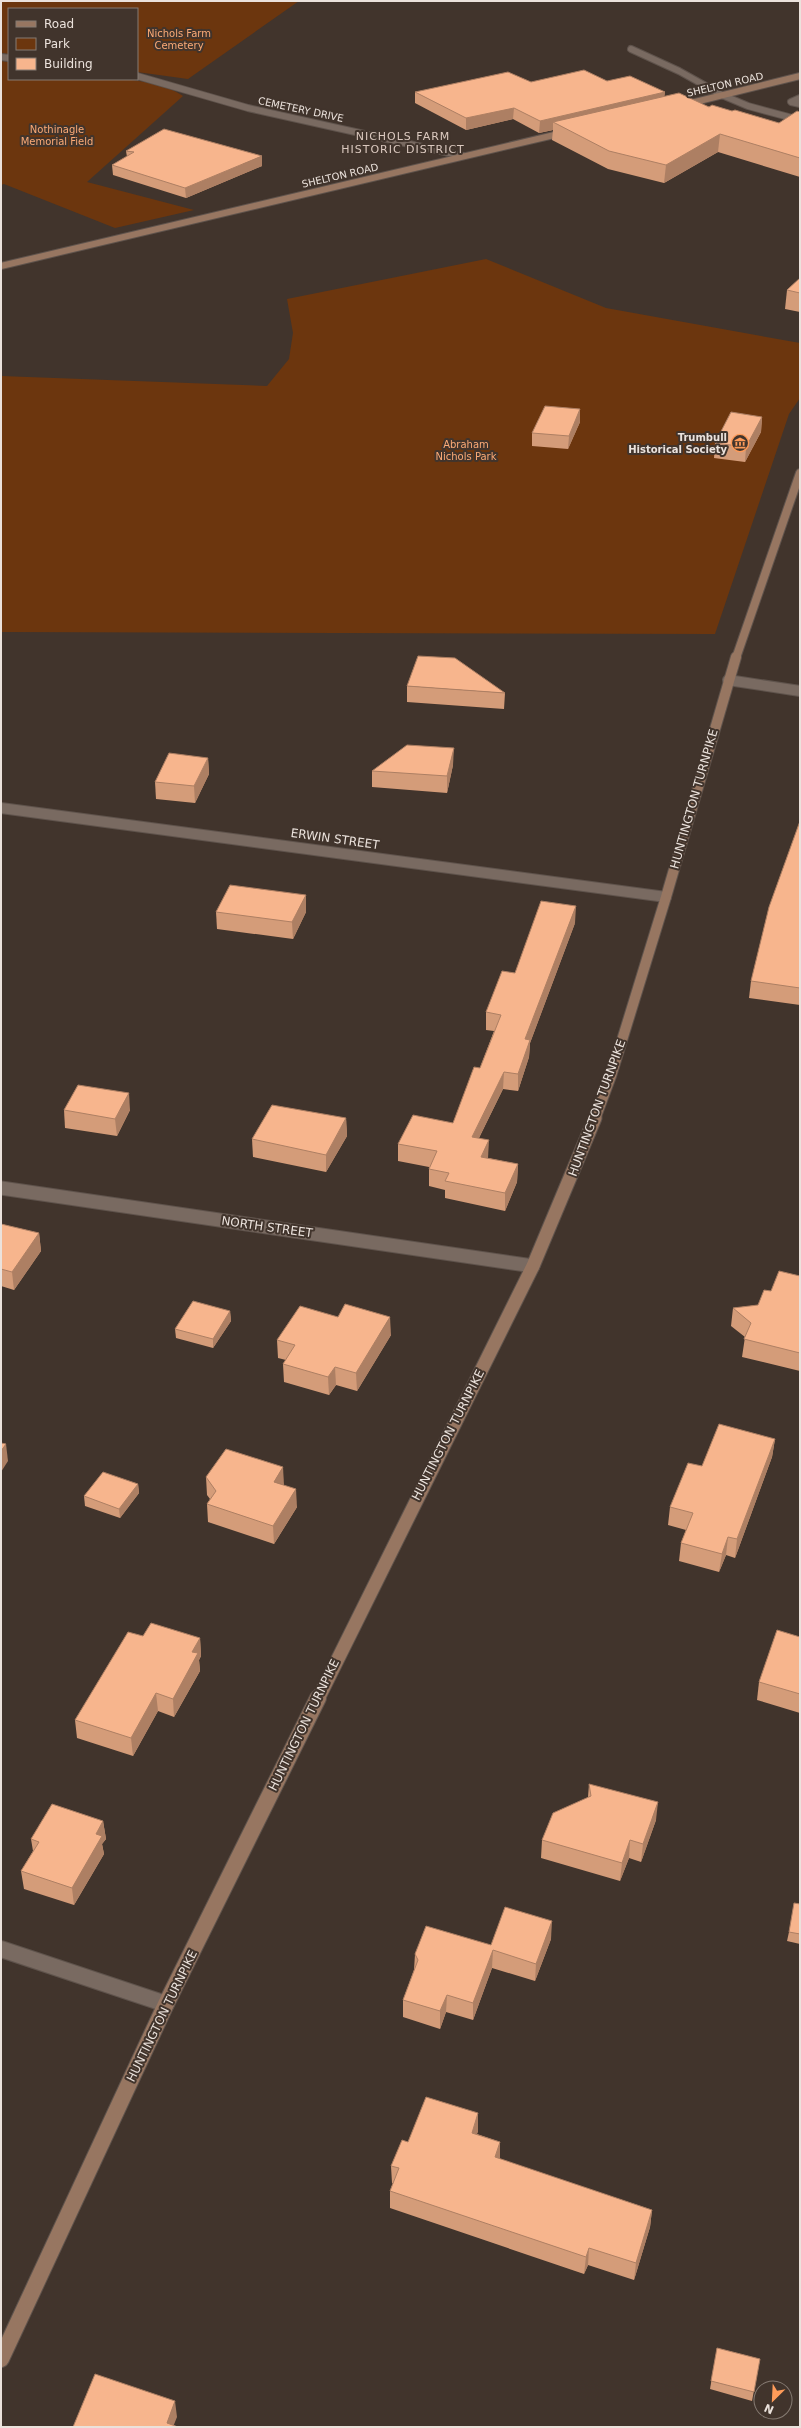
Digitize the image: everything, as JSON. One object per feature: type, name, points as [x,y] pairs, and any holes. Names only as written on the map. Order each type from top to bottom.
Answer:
[{"type":"main road","name":"SHELTON ROAD","points":[[676,106],[800,76]]},
{"type":"main road","name":"SHELTON ROAD","points":[[1,266],[578,129]]},
{"type":"main road","name":"HUNTINGTON TURNPIKE","points":[[1,2359],[166,2004],[533,1266],[584,1152],[611,1076],[666,897],[728,680],[800,473]]},
{"type":"street","points":[[631,49],[673,68],[722,95],[748,106],[800,120]]},
{"type":"street","name":"CEMETERY DRIVE","points":[[138,76],[248,108],[463,156]]},
{"type":"street","points":[[800,98],[791,102],[800,104]]},
{"type":"street","points":[[728,680],[800,691]]},
{"type":"street","name":"ERWIN STREET","points":[[1,808],[666,897]]},
{"type":"street","name":"NORTH STREET","points":[[1,1188],[533,1266]]},
{"type":"street","points":[[1,1949],[166,2004]]},
{"type":"green space","name":"Nichols Farm Cemetery","points":[[1,1],[299,1],[188,79],[138,72],[138,8],[8,8],[8,54],[1,53]]},
{"type":"green space","name":"Nothinagle Memorial Field","points":[[1,61],[8,62],[8,80],[132,80],[147,82],[167,88],[183,96],[87,182],[194,210],[115,228],[4,184],[1,185]]},
{"type":"green space","name":"Abraham Nichols Park","points":[[486,259],[606,308],[800,343],[800,398],[789,414],[715,634],[1,632],[1,376],[267,386],[289,359],[293,333],[287,299]]},
{"type":"building","points":[[584,70],[607,81],[630,76],[665,92],[540,121],[514,108],[466,118],[415,92],[508,72],[531,82]]},
{"type":"building","points":[[679,93],[709,107],[712,105],[732,111],[735,110],[779,123],[797,111],[800,112],[800,158],[720,134],[666,165],[609,151],[553,122]]},
{"type":"building","points":[[164,129],[262,156],[185,188],[112,165],[134,152],[126,151]]},
{"type":"building","points":[[800,278],[800,293],[787,290]]},
{"type":"building","points":[[545,406],[580,409],[569,436],[532,433]]},
{"type":"building","points":[[731,412],[762,417],[746,447],[715,443]]},
{"type":"building","points":[[418,656],[455,658],[505,693],[407,686]]},
{"type":"building","points":[[407,745],[454,748],[447,776],[372,771]]},
{"type":"building","points":[[169,753],[208,758],[194,786],[155,782]]},
{"type":"building","points":[[800,821],[800,988],[751,981],[769,907]]},
{"type":"building","points":[[230,885],[306,895],[292,922],[216,912]]},
{"type":"building","points":[[541,901],[576,906],[525,1039],[530,1040],[518,1074],[504,1072],[472,1137],[489,1140],[481,1157],[518,1164],[505,1193],[445,1181],[449,1173],[429,1169],[437,1151],[398,1144],[413,1115],[453,1123],[474,1067],[480,1068],[501,1015],[486,1012],[502,971],[515,973]]},
{"type":"building","points":[[78,1085],[129,1093],[115,1119],[64,1110]]},
{"type":"building","points":[[272,1105],[346,1118],[326,1155],[252,1139]]},
{"type":"building","points":[[1,1224],[39,1233],[12,1272],[1,1269]]},
{"type":"building","points":[[779,1271],[800,1276],[800,1353],[744,1339],[751,1323],[733,1308],[758,1305],[764,1290],[771,1291]]},
{"type":"building","points":[[193,1301],[230,1311],[213,1339],[175,1329]]},
{"type":"building","points":[[345,1304],[390,1317],[356,1373],[335,1367],[328,1377],[283,1364],[295,1345],[277,1340],[300,1306],[338,1317]]},
{"type":"building","points":[[719,1424],[775,1439],[737,1539],[728,1537],[722,1554],[681,1543],[693,1513],[670,1507],[688,1463],[702,1466]]},
{"type":"building","points":[[1,1443],[6,1444],[1,1451]]},
{"type":"building","points":[[226,1449],[283,1467],[274,1482],[296,1489],[273,1526],[207,1504],[216,1491],[206,1477]]},
{"type":"building","points":[[103,1472],[138,1484],[119,1509],[84,1496]]},
{"type":"building","points":[[151,1623],[200,1638],[192,1652],[198,1653],[173,1699],[156,1693],[131,1738],[75,1720],[128,1632],[143,1636]]},
{"type":"building","points":[[777,1630],[800,1637],[800,1694],[759,1682]]},
{"type":"building","points":[[589,1784],[658,1802],[643,1844],[630,1840],[622,1863],[542,1840],[553,1813],[591,1796]]},
{"type":"building","points":[[52,1804],[103,1821],[96,1834],[102,1836],[72,1888],[21,1871],[39,1842],[31,1839]]},
{"type":"building","points":[[794,1903],[800,1904],[800,1934],[789,1932]]},
{"type":"building","points":[[505,1907],[552,1921],[536,1964],[493,1950],[473,2003],[447,1995],[440,2011],[403,2000],[418,1960],[415,1954],[426,1926],[491,1945]]},
{"type":"building","points":[[426,2097],[478,2113],[472,2133],[500,2142],[495,2157],[652,2210],[636,2263],[589,2248],[586,2257],[390,2191],[399,2168],[391,2166],[402,2140],[408,2142]]},
{"type":"building","points":[[717,2348],[760,2359],[756,2380],[753,2380],[753,2392],[711,2381]]},
{"type":"building","points":[[95,2374],[175,2401],[167,2423],[178,2427],[73,2427]]},
{"type":"place","name":"Trumbull Historical Society","points":[[740,443]]},
{"type":"district","name":"NICHOLS FARM HISTORIC DISTRICT","points":[[403,142]]}]
